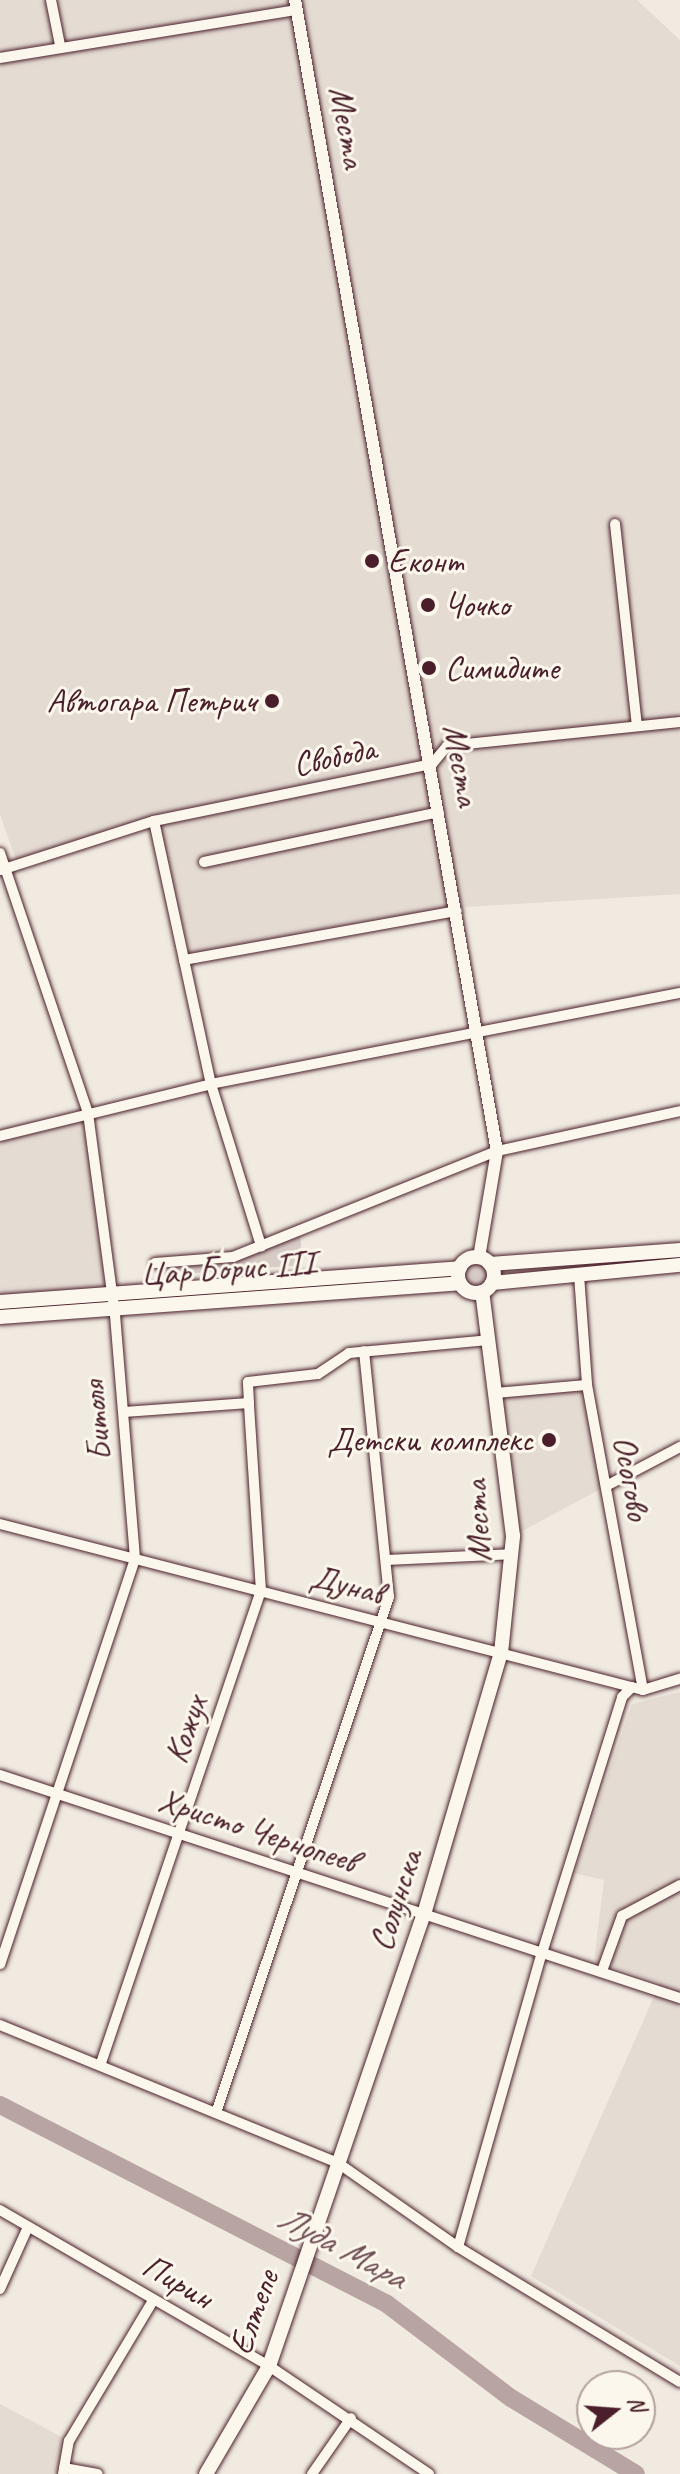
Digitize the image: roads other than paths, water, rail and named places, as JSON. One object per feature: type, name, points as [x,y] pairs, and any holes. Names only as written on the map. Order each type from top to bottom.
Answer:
[{"type":"main road","points":[[680,1250],[485,1261],[469,1259],[460,1275],[469,1291],[579,1275],[680,1265]]},
{"type":"main road","name":"Места","points":[[485,1261],[488,1340],[512,1554],[501,1653]]},
{"type":"main road","name":"Цар Борис III","points":[[0,1302],[113,1300],[460,1275]]},
{"type":"main road","name":"Цар Борис III","points":[[0,1317],[113,1300]]},
{"type":"main road","name":"Солунска","points":[[338,2163],[424,1914],[501,1653]]},
{"type":"main road","name":"Елтепе","points":[[206,2474],[269,2366],[338,2163]]},
{"type":"street","points":[[51,0],[60,45]]},
{"type":"street","points":[[0,58],[296,5]]},
{"type":"street","name":"Места","points":[[296,5],[479,1029],[497,1151],[485,1261]]},
{"type":"street","points":[[615,524],[637,726]]},
{"type":"street","name":"Свобода","points":[[3,869],[154,821],[432,764],[447,746],[680,722]]},
{"type":"street","points":[[204,862],[439,812]]},
{"type":"street","points":[[154,821],[211,1084],[261,1246]]},
{"type":"street","name":"Битоля","points":[[0,853],[88,1113],[113,1300],[135,1559],[0,1964]]},
{"type":"street","points":[[184,960],[457,911]]},
{"type":"street","points":[[0,1136],[211,1084],[479,1029],[680,993]]},
{"type":"street","points":[[155,1263],[233,1257],[497,1151],[680,1111]]},
{"type":"street","name":"Осогово","points":[[579,1275],[587,1385],[638,1688]]},
{"type":"street","points":[[124,1412],[249,1403],[248,1382],[318,1374],[349,1353],[488,1340]]},
{"type":"street","points":[[217,2110],[389,1597],[364,1351]]},
{"type":"street","points":[[495,1393],[587,1385]]},
{"type":"street","name":"Кожух","points":[[101,2063],[261,1591],[249,1403]]},
{"type":"street","points":[[606,1486],[680,1447]]},
{"type":"street","name":"Дунав","points":[[0,1524],[638,1688]]},
{"type":"street","points":[[386,1560],[512,1554]]},
{"type":"street","points":[[458,2247],[542,1953],[622,1697],[638,1688],[680,1679]]},
{"type":"street","name":"Христо Чернопеев","points":[[0,1775],[680,1998]]},
{"type":"street","points":[[602,1971],[622,1916],[680,1885]]},
{"type":"street","points":[[0,2025],[217,2110],[338,2163],[458,2247],[680,2382]]},
{"type":"street","name":"Пирин","points":[[0,2210],[269,2366],[351,2418],[429,2474]]},
{"type":"street","points":[[0,2289],[28,2227]]},
{"type":"street","points":[[97,2474],[64,2471],[69,2441],[154,2299]]},
{"type":"street","points":[[312,2474],[351,2418]]},
{"type":"waterway","name":"Луда Мара","points":[[0,2105],[387,2304],[511,2398],[636,2474]]},
{"type":"place","name":"Еконт","points":[[372,561]]},
{"type":"place","name":"Чочко","points":[[428,605]]},
{"type":"place","name":"Симидите","points":[[429,668]]},
{"type":"place","name":"Автогара Петрич","points":[[272,701]]},
{"type":"place","name":"Детски комплекс","points":[[549,1440]]}]
